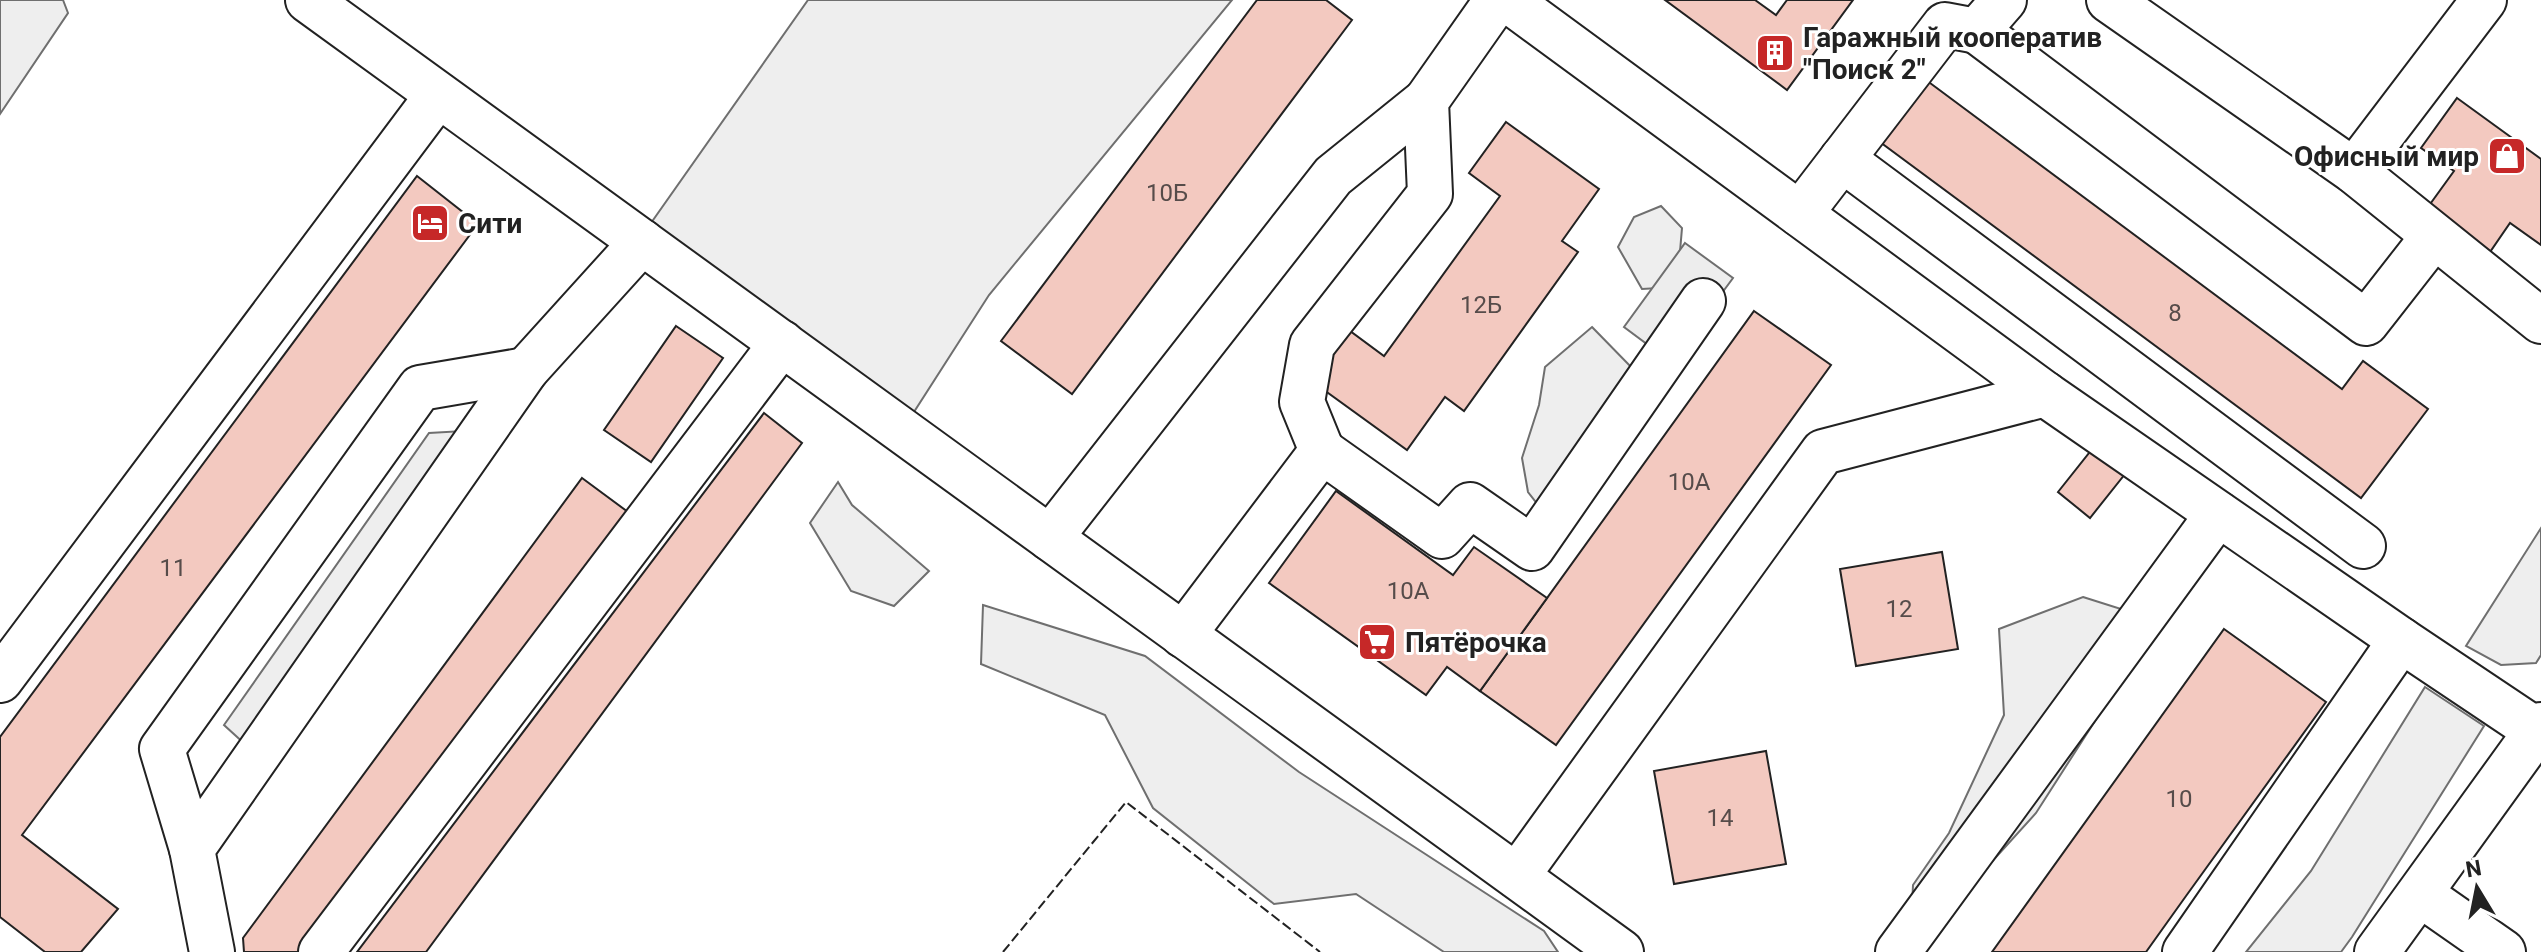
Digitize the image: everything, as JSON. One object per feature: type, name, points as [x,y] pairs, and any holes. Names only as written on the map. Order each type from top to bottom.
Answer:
[{"type":"street","points":[[308,0],[1621,952]]},
{"type":"street","points":[[1050,538],[1333,176],[1426,101],[1497,0]]},
{"type":"street","points":[[1508,0],[2045,394],[2401,640],[2539,728],[2377,952]]},
{"type":"street","points":[[2109,0],[2354,171],[2541,321]]},
{"type":"street","points":[[2354,171],[2484,0]]},
{"type":"street","points":[[1800,214],[1945,25],[1991,16],[2366,323],[2434,236]]},
{"type":"street","points":[[0,680],[438,95]]},
{"type":"street","points":[[1426,101],[1430,194],[1312,345],[1302,402],[1322,451],[1442,536],[1470,505],[1532,548],[1703,301]]},
{"type":"street","points":[[1842,159],[2363,546]]},
{"type":"street","points":[[192,849],[526,370],[642,242]]},
{"type":"street","points":[[321,952],[782,343]]},
{"type":"street","points":[[212,952],[192,849],[162,749],[420,388],[526,370]]},
{"type":"street","points":[[1517,876],[1823,452],[2045,394]]},
{"type":"street","points":[[1183,635],[1322,451]]},
{"type":"street","points":[[1898,952],[2218,514]]},
{"type":"street","points":[[2185,952],[2401,640]]},
{"type":"street","points":[[2420,894],[2503,952]]},
{"type":"shaded area","points":[[0,0],[63,0],[68,13],[0,114]]},
{"type":"shaded area","points":[[808,0],[1232,0],[989,295],[912,415],[651,223]]},
{"type":"shaded area","points":[[1661,206],[1682,228],[1677,287],[1642,289],[1618,247],[1634,217]]},
{"type":"shaded area","points":[[1685,243],[1733,278],[1671,362],[1624,327]]},
{"type":"shaded area","points":[[1592,327],[1636,372],[1645,424],[1560,533],[1528,492],[1522,458],[1539,405],[1545,367]]},
{"type":"shaded area","points":[[463,431],[247,746],[224,725],[429,433]]},
{"type":"shaded area","points":[[838,482],[852,505],[929,571],[894,606],[851,591],[810,523]]},
{"type":"shaded area","points":[[2541,528],[2541,655],[2536,663],[2501,665],[2466,646]]},
{"type":"shaded area","points":[[2083,597],[2159,621],[2036,813],[1910,952],[1913,885],[1949,833],[2004,715],[1999,629]]},
{"type":"shaded area","points":[[983,605],[1145,656],[1299,772],[1544,931],[1558,952],[1444,952],[1356,894],[1274,904],[1153,808],[1105,715],[981,664]]},
{"type":"shaded area","points":[[2425,687],[2484,726],[2352,937],[2341,952],[2246,952],[2311,871]]},
{"type":"building","points":[[1257,0],[1326,0],[1352,20],[1072,394],[1001,341]]},
{"type":"building","name":"Гаражный кооператив \"Поиск 2\"","points":[[1665,0],[1755,0],[1776,15],[1787,0],[1853,0],[1787,90]]},
{"type":"building","points":[[1926,80],[2342,389],[2363,361],[2428,409],[2361,498],[1880,142]]},
{"type":"building","points":[[2457,98],[2541,159],[2541,245],[2510,223],[2490,252],[2428,207],[2454,171],[2421,148]]},
{"type":"building","points":[[1506,122],[1599,189],[1562,241],[1578,252],[1464,411],[1445,397],[1407,450],[1313,382],[1350,331],[1384,356],[1500,196],[1469,173]]},
{"type":"building","points":[[417,176],[478,224],[22,835],[118,909],[81,952],[45,952],[0,917],[0,737]]},
{"type":"building","points":[[1754,311],[1831,365],[1556,745],[1480,691]]},
{"type":"building","points":[[676,326],[723,358],[651,462],[604,430]]},
{"type":"building","points":[[764,413],[802,443],[426,952],[357,952]]},
{"type":"building","points":[[2097,443],[2129,469],[2090,518],[2058,492]]},
{"type":"building","points":[[582,478],[628,512],[299,952],[244,952],[243,938]]},
{"type":"building","points":[[1336,491],[1453,575],[1474,547],[1547,598],[1480,691],[1447,667],[1426,695],[1269,583]]},
{"type":"building","points":[[1942,552],[1958,649],[1856,666],[1840,569]]},
{"type":"building","points":[[2224,629],[2326,702],[2146,952],[1992,952]]},
{"type":"building","points":[[1766,751],[1786,864],[1674,884],[1654,771]]},
{"type":"fence","points":[[1003,952],[1126,802],[1320,952]]},
{"type":"place","name":"Гаражный кооператив \"Поиск 2\"","points":[[1775,53]]},
{"type":"place","name":"Офисный мир","points":[[2507,156]]},
{"type":"place","name":"Сити","points":[[430,223]]},
{"type":"place","name":"Пятёрочка","points":[[1377,642]]}]
